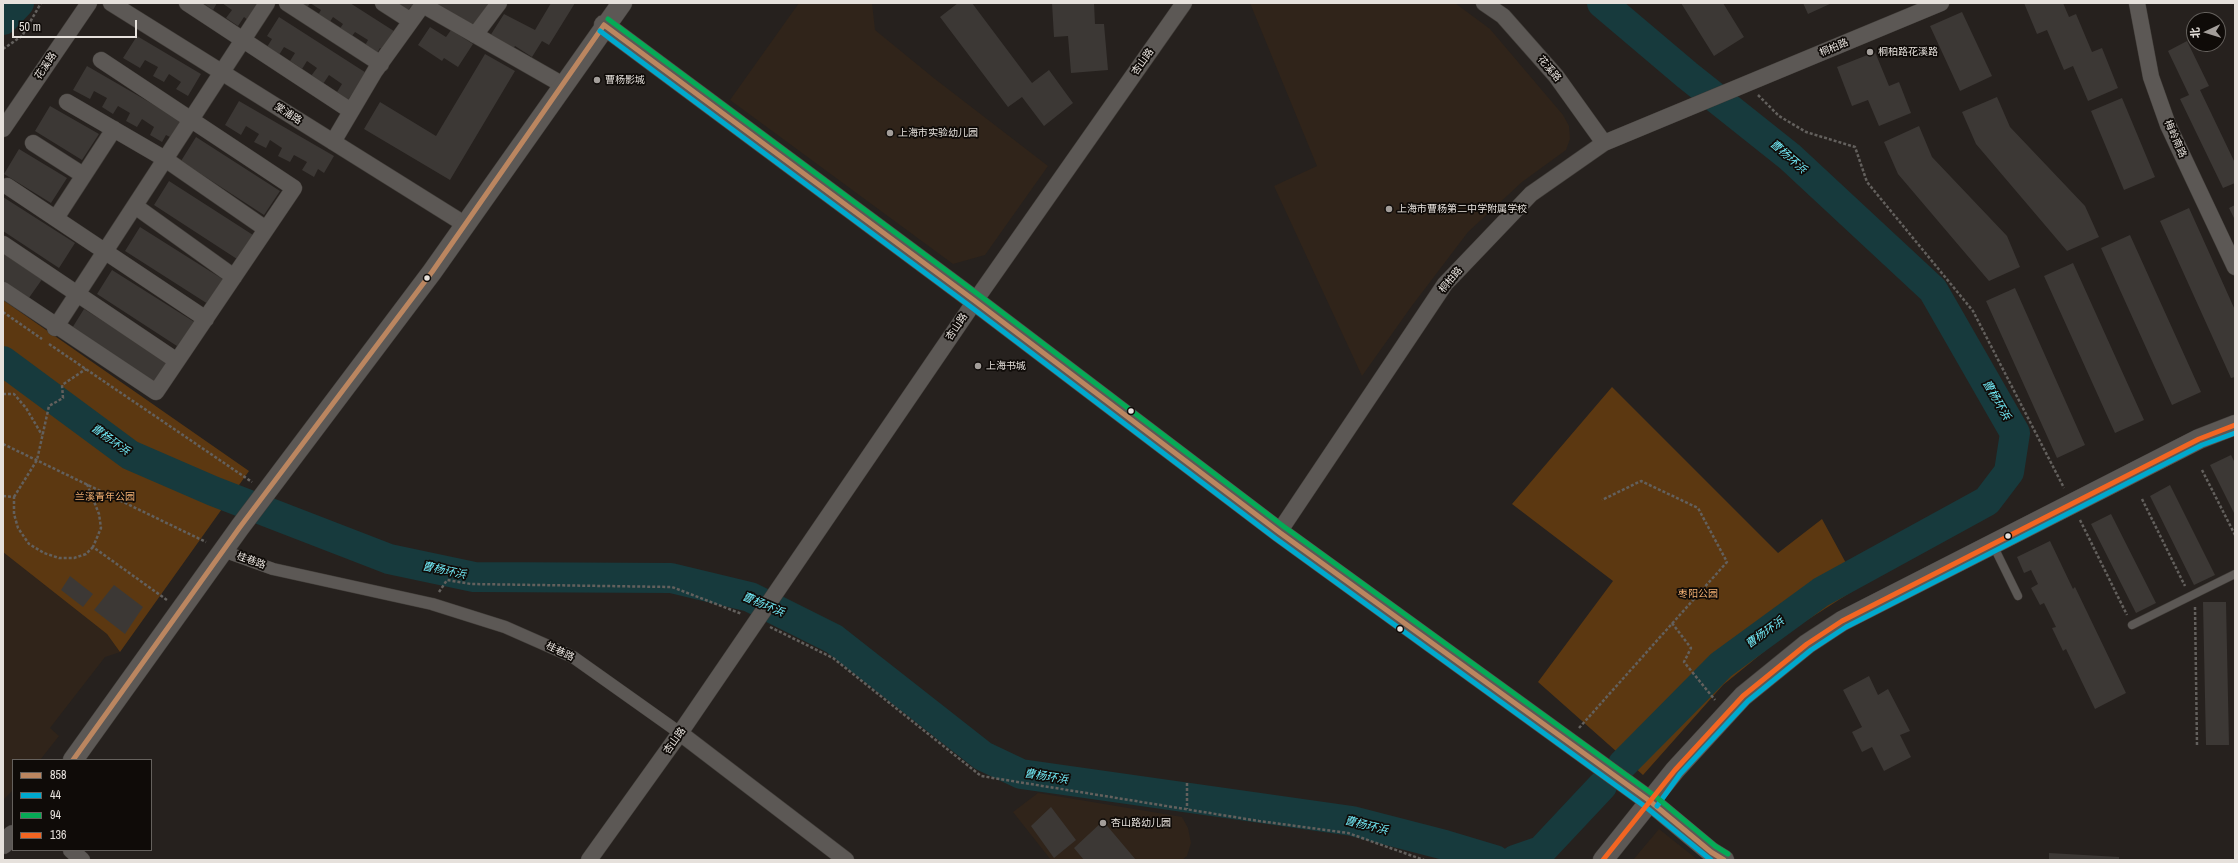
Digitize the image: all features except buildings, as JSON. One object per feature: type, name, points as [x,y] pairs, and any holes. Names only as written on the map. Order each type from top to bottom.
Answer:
[{"type":"street","name":"花溪路","points":[[3,129],[89,3]]},
{"type":"street","name":"棠浦路","points":[[111,3],[466,225]]},
{"type":"street","points":[[187,3],[351,111]]},
{"type":"street","points":[[56,327],[267,3]]},
{"type":"street","points":[[287,3],[381,64]]},
{"type":"street","points":[[383,3],[411,21]]},
{"type":"street","points":[[475,34],[499,3]]},
{"type":"street","points":[[74,759],[240,527],[466,225],[604,26],[622,3]]},
{"type":"street","name":"杏山路","points":[[589,860],[680,733],[975,301],[1184,3]]},
{"type":"street","name":"花溪路","points":[[1484,3],[1503,16],[1556,76],[1604,143]]},
{"type":"street","name":"桐柏路","points":[[1279,532],[1445,284],[1531,194],[1604,143],[1941,3]]},
{"type":"street","name":"梅岭南路","points":[[2137,3],[2151,77],[2168,125],[2235,267]]},
{"type":"street","points":[[333,142],[381,64],[423,4],[563,85]]},
{"type":"street","points":[[604,26],[975,301],[1279,532],[1651,802],[1711,852],[1724,860]]},
{"type":"street","points":[[3,290],[56,327],[156,392],[294,188],[101,60]]},
{"type":"street","points":[[67,102],[165,159],[266,229]]},
{"type":"street","points":[[56,218],[114,129]]},
{"type":"street","points":[[33,143],[84,175]]},
{"type":"street","points":[[7,186],[106,250],[206,319]]},
{"type":"street","points":[[135,206],[234,277]]},
{"type":"street","points":[[3,244],[177,361]]},
{"type":"street","points":[[1603,860],[1651,802],[1675,770],[1743,696],[1807,644],[1842,621],[2199,439],[2235,425]]},
{"type":"street","name":"桂巷路","points":[[223,551],[273,569],[432,604],[505,627],[573,657],[680,733],[846,860]]},
{"type":"street","points":[[3,844],[12,836]]},
{"type":"street","points":[[72,851],[82,860]]},
{"type":"lane","points":[[1993,544],[2018,596]]},
{"type":"lane","points":[[2132,625],[2235,574]]},
{"type":"path","points":[[3,49],[22,36],[40,3]]},
{"type":"path","points":[[1746,84],[1780,116],[1806,132],[1855,147],[1867,182],[1974,311],[2132,625]]},
{"type":"path","points":[[3,312],[267,492]]},
{"type":"path","points":[[86,369],[62,385],[63,398],[49,406],[38,460],[14,497],[14,514],[18,528],[29,544],[44,553],[59,558],[74,558],[86,554],[93,547],[101,528],[99,514],[87,484]]},
{"type":"path","points":[[3,394],[14,394],[26,408],[43,435]]},
{"type":"path","points":[[3,444],[223,551]]},
{"type":"path","points":[[2202,470],[2235,535]]},
{"type":"path","points":[[1567,741],[1727,562],[1698,508],[1641,481],[1602,500]]},
{"type":"path","points":[[3,496],[14,497]]},
{"type":"path","points":[[2142,499],[2192,595],[2198,745]]},
{"type":"path","points":[[93,547],[180,610]]},
{"type":"path","points":[[432,604],[446,580],[471,584],[672,587],[758,620],[833,658],[981,776],[1187,809],[1348,832],[1424,860]]},
{"type":"path","points":[[1672,623],[1691,648],[1684,662],[1708,691]]},
{"type":"path","points":[[1187,783],[1187,809]]},
{"type":"shaded area","name":"上海市实验幼儿园","points":[[799,3],[872,3],[875,30],[935,79],[1048,166],[985,255],[953,264],[730,100]]},
{"type":"shaded area","name":"上海市曹杨第二中学附属学校","points":[[1250,3],[1455,3],[1490,29],[1563,115],[1569,126],[1570,139],[1566,150],[1522,182],[1468,232],[1411,307],[1362,376],[1274,186],[1317,166]]},
{"type":"shaded area","points":[[3,552],[107,634],[120,652],[105,657],[50,728],[59,736],[41,759],[12,759],[12,791],[3,800]]},
{"type":"shaded area","name":"杏山路幼儿园","points":[[1038,793],[1182,817],[1188,828],[1191,843],[1187,856],[1182,860],[1051,860],[1013,812]]},
{"type":"shaded area","points":[[1659,829],[1698,860],[1633,860]]},
{"type":"green space","name":"兰溪青年公园","points":[[3,300],[249,471],[120,652],[107,634],[3,552]]},
{"type":"green space","name":"枣阳公园","points":[[1612,387],[1778,553],[1822,519],[1859,587],[1787,633],[1723,685],[1643,775],[1538,682],[1613,581],[1512,504]]},
{"type":"waterway","name":"曹杨环浜","points":[[3,20],[19,3]]},
{"type":"waterway","name":"曹杨环浜","points":[[1602,3],[1687,75],[1790,157],[1933,290],[2015,433],[2009,472],[1987,501],[1821,592],[1721,665],[1623,764]]},
{"type":"waterway","name":"曹杨环浜","points":[[3,361],[130,455],[213,491],[389,559],[474,577],[671,578],[750,597],[834,639],[983,756],[1021,774],[1352,821],[1445,845],[1495,860]]},
{"type":"waterway","name":"曹杨环浜","points":[[1515,860],[1541,851],[1602,786]]},
{"type":"transit line","name":"94","points":[[608,19],[979,295],[1283,526],[1655,796],[1715,846],[1728,854]]},
{"type":"transit line","name":"858","points":[[604,25],[975,301],[1279,532],[1651,802],[1711,852],[1724,860]]},
{"type":"transit line","name":"858","points":[[74,759],[240,527],[432,272],[604,25]]},
{"type":"transit line","name":"44","points":[[600,31],[971,307],[1275,538],[1647,808],[1711,860]]},
{"type":"transit line","name":"136","points":[[1603,860],[1675,770],[1743,696],[1807,644],[1842,621],[2199,439],[2235,425]]},
{"type":"transit line","name":"44","points":[[1657,806],[1680,774],[1748,701],[1811,650],[1846,627],[2202,445],[2235,433]]},
{"type":"place","name":"桐柏路花溪路","points":[[1870,52]]},
{"type":"place","name":"曹杨影城","points":[[597,80]]},
{"type":"place","name":"上海市实验幼儿园","points":[[890,133]]},
{"type":"place","name":"上海市曹杨第二中学附属学校","points":[[1389,209]]},
{"type":"place","name":"上海书城","points":[[978,366]]},
{"type":"place","name":"杏山路幼儿园","points":[[1103,823]]}]
